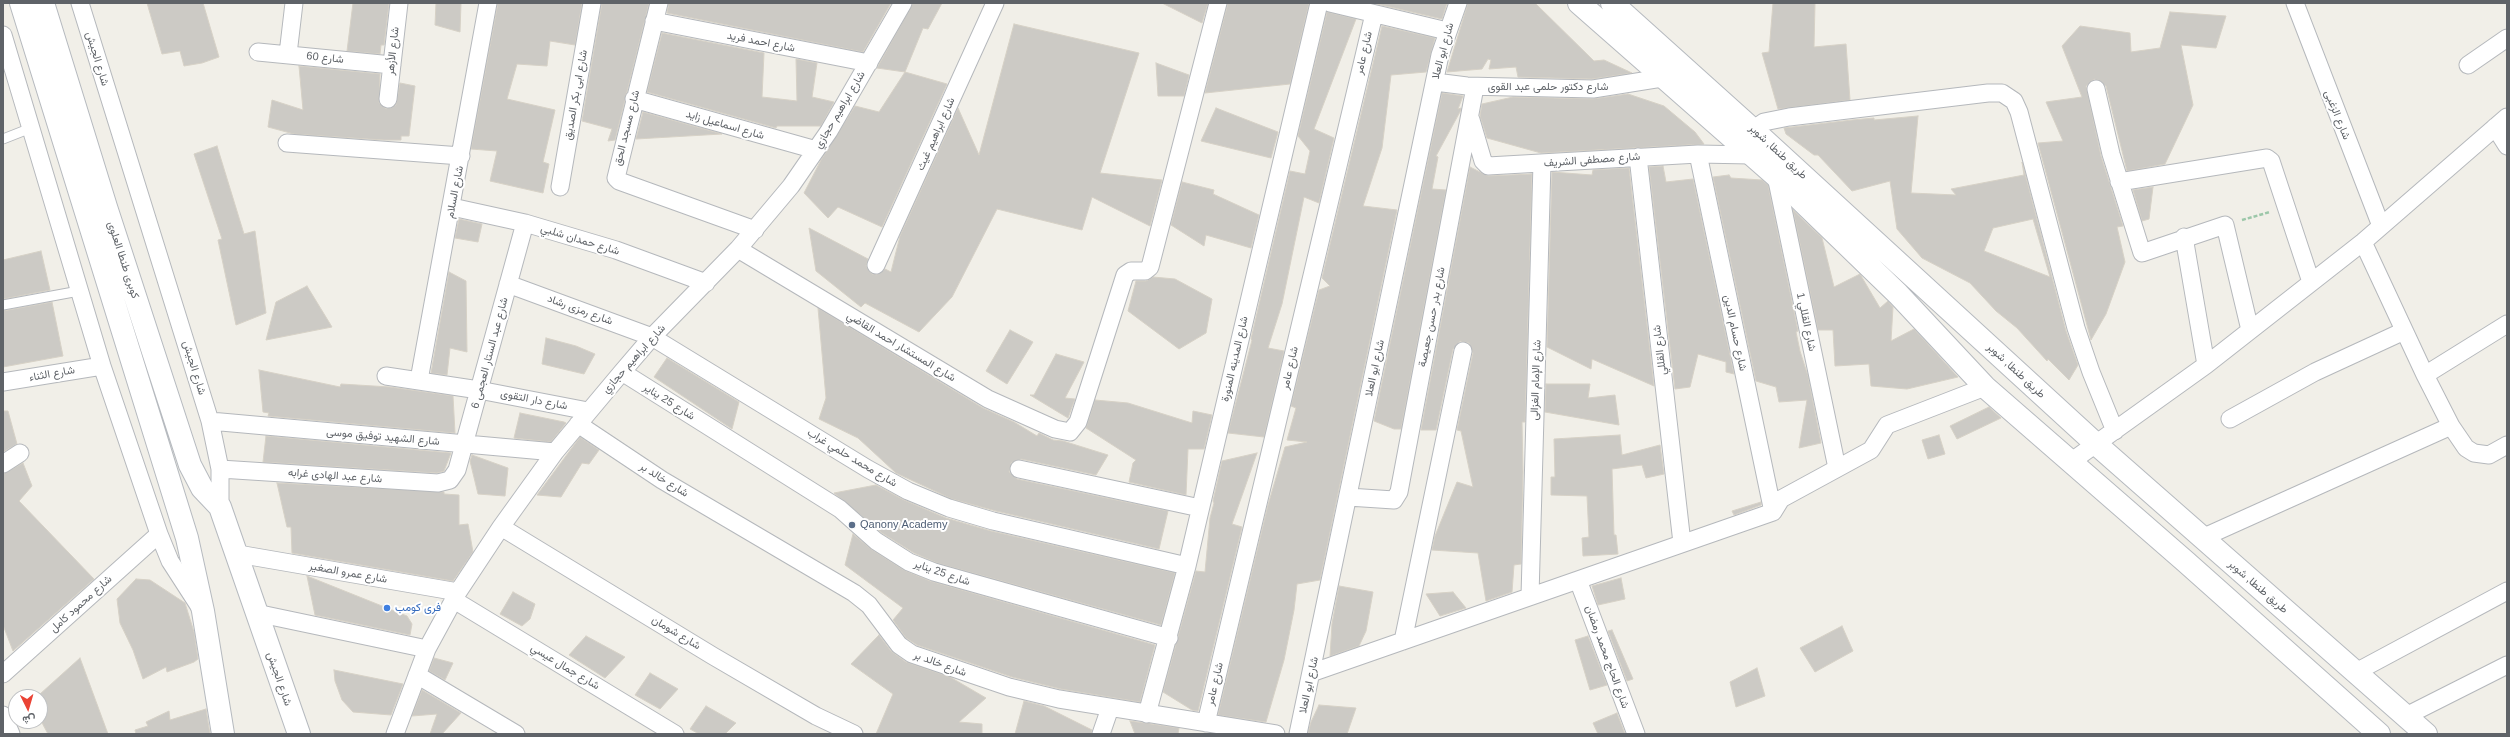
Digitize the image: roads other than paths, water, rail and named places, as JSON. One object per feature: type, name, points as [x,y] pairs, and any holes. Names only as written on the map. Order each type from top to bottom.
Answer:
[{"type":"street","name":"كوبرى طنطا العلوى","points":[[21,3],[171,482],[187,538],[203,611]]},
{"type":"street","name":"كوبرى طنطا العلوى","points":[[43,3],[106,207],[190,465],[202,488],[220,507]]},
{"type":"street","name":"شارع الجيش","points":[[80,3],[210,421],[220,469],[220,507],[238,554],[256,614],[299,734]]},
{"type":"street","points":[[288,54],[294,3]]},
{"type":"street","name":"شارع الأزهر","points":[[388,99],[399,3]]},
{"type":"street","name":"شارع السلام","points":[[419,380],[452,207],[488,3]]},
{"type":"street","name":"شارع ابى بكر الصديق","points":[[560,186],[592,3]]},
{"type":"street","name":"شارع مسجد الحق","points":[[659,3],[615,174],[617,180],[755,230]]},
{"type":"street","name":"شارع ابراهيم حجازي","points":[[395,734],[427,649],[456,596],[501,527],[555,452],[622,372],[652,337],[706,283],[755,230],[816,150],[869,63],[903,3]]},
{"type":"street","name":"شارع ابراهيم غيث","points":[[876,265],[995,3]]},
{"type":"street","name":"شارع المستشار احمد القاضي","points":[[738,249],[988,399],[1055,429],[1070,432],[1078,422],[1125,276],[1131,271],[1145,271],[1150,266],[1218,3]]},
{"type":"street","points":[[1330,3],[1447,31]]},
{"type":"street","name":"شارع المدينه المنورة","points":[[1147,714],[1169,638],[1200,508],[1330,3]]},
{"type":"street","name":"شارع ابو العلا","points":[[1298,734],[1435,82],[1447,31],[1458,3]]},
{"type":"street","name":"طريق طنطا, شوبر","points":[[1579,3],[1662,78],[1747,142],[2096,444],[2426,734]]},
{"type":"street","name":"طريق طنطا, شوبر","points":[[1612,3],[1747,142],[1776,176],[1898,294],[1985,387],[2072,461],[2379,734]]},
{"type":"street","name":"شارع الزغبى","points":[[2295,3],[2381,226]]},
{"type":"street","name":"شارع عامر","points":[[1206,723],[1374,14]]},
{"type":"street","name":"شارع احمد فريد","points":[[654,21],[869,63]]},
{"type":"street","points":[[3,35],[102,366],[159,534],[170,561],[185,587],[203,611],[223,734]]},
{"type":"street","points":[[2468,65],[2507,38]]},
{"type":"street","name":"شارع 60","points":[[258,52],[392,65]]},
{"type":"street","name":"شارع دكتور حلمى عبد القوى","points":[[1435,82],[1475,87],[1593,88],[1662,78]]},
{"type":"street","name":"شارع بدر حسن جعيصة","points":[[1348,497],[1394,500],[1399,492],[1475,87]]},
{"type":"street","points":[[2096,89],[2119,182],[2142,254],[2184,237],[2225,225],[2250,330]]},
{"type":"street","points":[[1747,142],[1777,119],[1988,93],[2002,93],[2014,101],[2019,112],[2078,334],[2115,431]]},
{"type":"street","name":"شارع اسماعيل زايد","points":[[634,99],[816,150]]},
{"type":"street","name":"شارع مصطفى الشريف","points":[[1470,116],[1485,164],[1494,166],[1698,154],[1747,142]]},
{"type":"street","points":[[2072,461],[2206,366],[2363,242],[2501,122],[2507,146]]},
{"type":"street","points":[[287,143],[461,156]]},
{"type":"street","name":"شارع حسام الدين","points":[[1698,154],[1773,512]]},
{"type":"street","name":"شارع القللي","points":[[1638,157],[1682,543]]},
{"type":"street","points":[[2119,182],[2267,158],[2286,207],[2311,282]]},
{"type":"street","name":"شارع الإمام الغزالى","points":[[1530,596],[1542,163]]},
{"type":"street","name":"شارع القللي 1","points":[[1776,176],[1837,468]]},
{"type":"street","name":"شارع حمدان شلبي","points":[[452,207],[525,223],[616,250],[706,283]]},
{"type":"street","name":"شارع عبد الستار العجمى 6","points":[[450,480],[457,470],[525,223]]},
{"type":"street","points":[[2184,237],[2206,366]]},
{"type":"street","points":[[2363,242],[2425,375],[2451,426],[2466,448],[2474,453],[2488,455],[2507,445]]},
{"type":"street","name":"شارع رمزى رشاد","points":[[508,284],[652,337]]},
{"type":"street","points":[[2425,375],[2507,324]]},
{"type":"street","points":[[2230,419],[2315,372],[2404,331]]},
{"type":"street","name":"شارع محمد حلمي غراب","points":[[652,337],[868,470],[908,491],[950,508],[993,521],[1187,566]]},
{"type":"street","points":[[1403,641],[1463,351]]},
{"type":"street","name":"شارع الثناء","points":[[3,382],[102,366]]},
{"type":"street","name":"شارع 25 يناير","points":[[622,372],[840,509],[876,541],[909,562],[934,572],[1169,638]]},
{"type":"street","name":"شارع دار التقوى","points":[[386,376],[479,390],[583,418]]},
{"type":"street","points":[[1311,673],[1773,512],[1781,499],[1871,450],[1887,425],[1985,387]]},
{"type":"street","name":"شارع خالد بر","points":[[583,418],[662,480],[854,593],[869,605],[895,640],[912,654],[1009,687],[1110,708],[1276,734]]},
{"type":"street","name":"شارع الشهيد توفيق موسى","points":[[210,421],[555,452]]},
{"type":"street","points":[[2202,538],[2451,426]]},
{"type":"street","points":[[3,464],[20,453]]},
{"type":"street","name":"شارع عبد الهادى غرابه","points":[[220,469],[438,483],[450,480]]},
{"type":"street","points":[[1019,469],[1200,508]]},
{"type":"street","name":"شارع شومان","points":[[501,527],[713,656],[816,716],[854,734]]},
{"type":"street","name":"شارع محمود كامل","points":[[3,674],[159,534]]},
{"type":"street","name":"شارع عمرو الصغير","points":[[238,554],[456,596]]},
{"type":"street","name":"شارع الحاج محمد رمضان","points":[[1578,580],[1636,734]]},
{"type":"street","points":[[2356,672],[2507,591]]},
{"type":"street","name":"شارع جمال عيسي","points":[[456,596],[675,734]]},
{"type":"street","points":[[256,614],[427,649]]},
{"type":"street","points":[[2406,716],[2507,665]]},
{"type":"street","points":[[417,675],[516,734]]},
{"type":"street","points":[[1101,734],[1110,708]]},
{"type":"street","points":[[3,715],[11,734]]},
{"type":"lane","points":[[3,139],[30,128]]},
{"type":"lane","points":[[3,305],[79,291]]},
{"type":"place","name":"Qanony Academy","points":[[852,525]]},
{"type":"place","name":"فرى كومب","points":[[387,608]]}]
